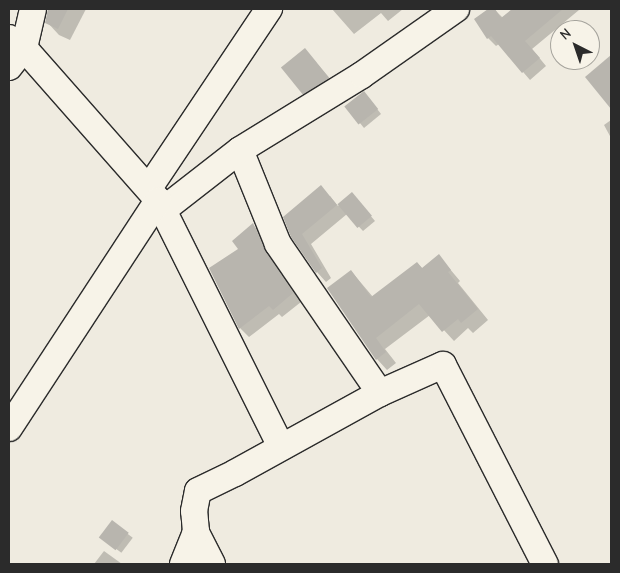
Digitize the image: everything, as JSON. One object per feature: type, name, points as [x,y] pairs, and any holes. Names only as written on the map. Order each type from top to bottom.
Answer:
[{"type":"street","points":[[33,9],[14,51],[87,122],[157,200],[281,447]]},
{"type":"street","points":[[9,428],[157,200],[269,9]]},
{"type":"street","points":[[157,200],[362,75],[456,9]]},
{"type":"street","points":[[240,150],[278,244],[380,393]]},
{"type":"street","points":[[212,564],[196,532],[194,512],[198,491],[380,393],[443,365],[545,564]]},
{"type":"street","points":[[183,564],[196,532]]},
{"type":"building","points":[[48,9],[68,9],[58,29],[45,23]]},
{"type":"building","points":[[488,9],[495,9],[501,18],[512,9],[563,9],[525,41],[540,58],[522,73],[491,36],[487,39],[474,19]]},
{"type":"building","points":[[305,48],[329,78],[305,97],[281,68]]},
{"type":"building","points":[[611,55],[611,109],[585,77],[593,70],[600,70],[600,64]]},
{"type":"building","points":[[364,91],[378,109],[358,125],[344,106]]},
{"type":"building","points":[[321,185],[337,205],[302,234],[322,268],[316,273],[291,237],[283,217]]},
{"type":"building","points":[[352,192],[372,216],[357,228],[337,204]]},
{"type":"building","points":[[253,223],[266,252],[293,293],[273,310],[269,306],[239,329],[209,268],[238,249],[232,241]]},
{"type":"building","points":[[439,254],[451,270],[448,272],[478,309],[461,323],[458,319],[442,332],[419,304],[376,338],[386,352],[376,360],[327,288],[351,270],[371,297],[417,262],[422,268]]},
{"type":"building","points":[[112,520],[129,533],[116,550],[99,538]]}]
